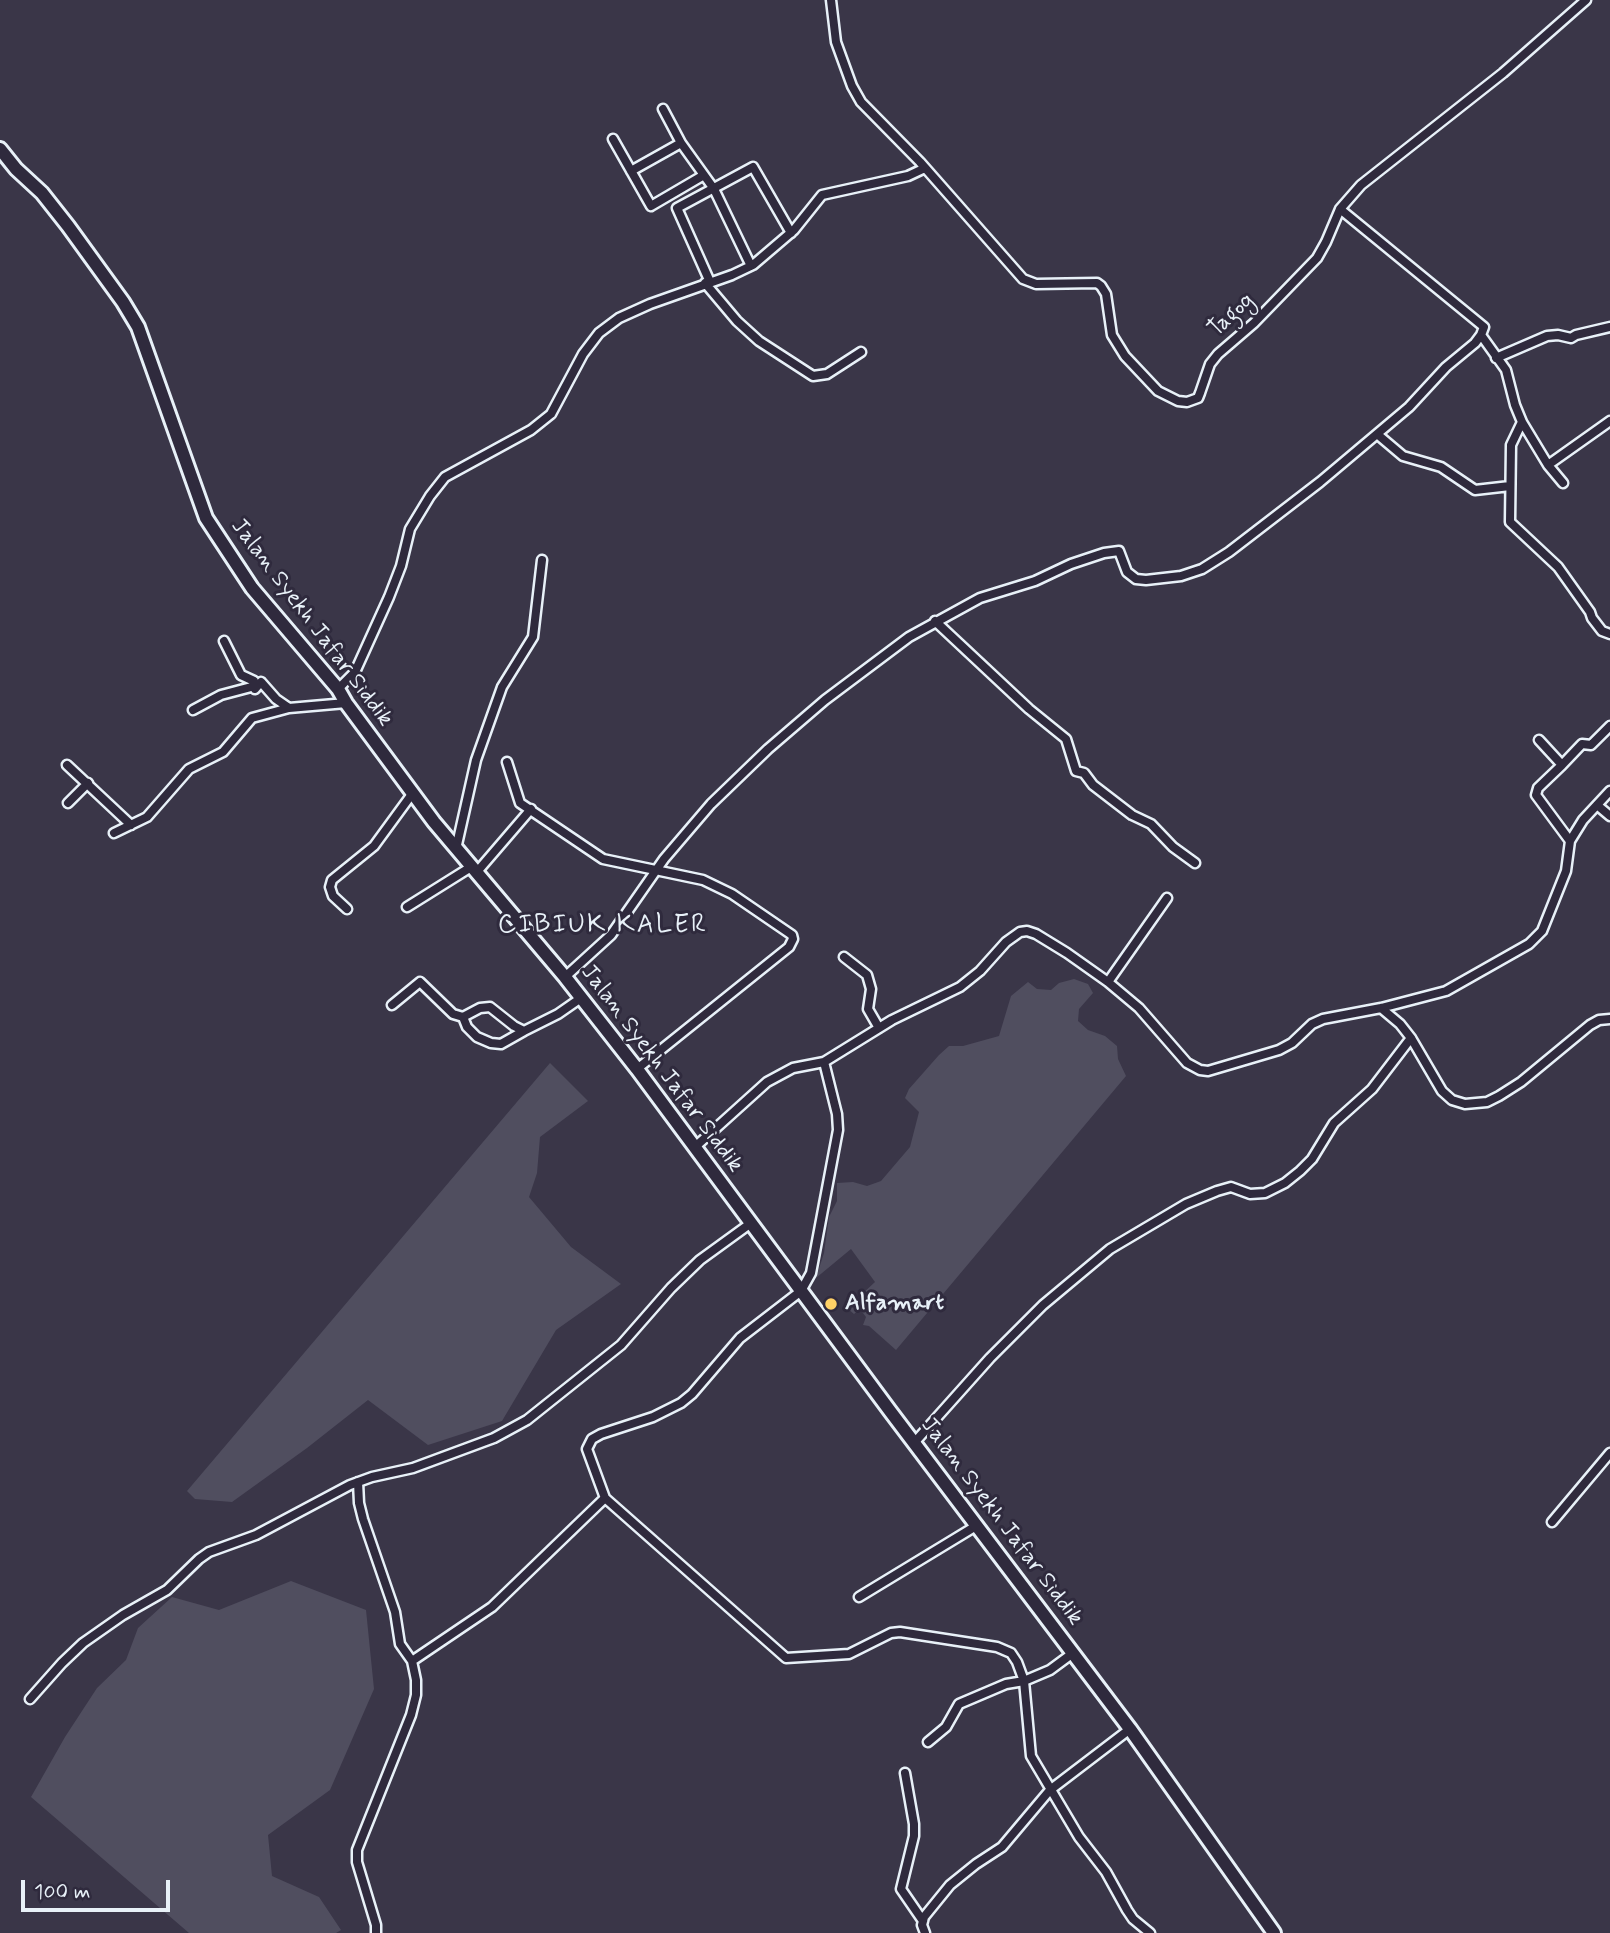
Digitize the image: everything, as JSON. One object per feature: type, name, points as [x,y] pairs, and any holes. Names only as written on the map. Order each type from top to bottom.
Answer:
[{"type":"main road","name":"Jalan Syekh Jafar Siddik","points":[[0,149],[16,169],[42,193],[123,302],[138,327],[206,518],[264,604],[338,689],[412,794],[565,977],[637,1069],[976,1526],[1130,1728],[1274,1933]]},
{"type":"street","points":[[338,689],[355,672],[393,587],[415,516],[437,486],[455,471],[531,430],[551,414],[583,354],[609,324],[650,304],[751,266],[790,233],[822,195],[908,176],[925,168],[855,93],[834,34],[831,0]]},
{"type":"street","name":"Tagog","points":[[925,168],[1023,279],[1036,284],[1097,283],[1101,286],[1106,294],[1112,335],[1125,356],[1158,391],[1178,401],[1187,402],[1198,398],[1210,364],[1218,354],[1254,323],[1317,258],[1340,209],[1375,173],[1503,73],[1586,0]]},
{"type":"street","points":[[663,110],[681,143],[714,189],[751,266]]},
{"type":"street","points":[[613,138],[651,206],[704,175]]},
{"type":"street","points":[[631,171],[681,143]]},
{"type":"street","points":[[790,233],[753,167],[677,208],[707,282],[737,321],[759,341],[813,376],[827,374],[861,352]]},
{"type":"street","points":[[565,977],[611,935],[656,869],[711,804],[768,749],[856,675],[935,621],[979,598],[1035,581],[1071,564],[1115,550],[1122,553],[1127,572],[1136,579],[1181,576],[1202,569],[1229,552],[1377,435],[1409,407],[1446,367],[1475,343],[1484,327],[1340,209]]},
{"type":"street","points":[[1496,358],[1547,336],[1571,338],[1610,327]]},
{"type":"street","points":[[1480,335],[1506,370],[1522,422],[1548,465],[1563,483]]},
{"type":"street","points":[[1548,465],[1610,421]]},
{"type":"street","points":[[1522,422],[1511,445],[1510,522],[1558,568],[1602,631],[1610,634]]},
{"type":"street","points":[[1377,435],[1403,456],[1441,467],[1475,490],[1510,486]]},
{"type":"street","points":[[456,849],[476,761],[502,687],[533,637],[542,560]]},
{"type":"street","points":[[935,621],[1029,709],[1063,736],[1068,742],[1076,771],[1084,774],[1093,785],[1132,815],[1151,824],[1173,847],[1195,863]]},
{"type":"street","points":[[224,641],[241,675],[250,678],[255,690],[261,682],[276,699],[289,708]]},
{"type":"street","points":[[194,710],[221,695],[255,686]]},
{"type":"street","points":[[114,833],[150,814],[195,764],[223,751],[251,718],[289,708],[346,703]]},
{"type":"street","points":[[1570,841],[1536,795],[1538,788],[1582,744],[1591,745],[1610,726]]},
{"type":"street","points":[[1539,740],[1562,765]]},
{"type":"street","points":[[507,762],[520,803],[607,862],[656,869],[703,880],[720,887],[789,931],[793,939],[789,947],[637,1069]]},
{"type":"street","points":[[67,765],[131,825]]},
{"type":"street","points":[[68,803],[88,783]]},
{"type":"street","points":[[695,1147],[767,1082],[793,1068],[824,1062],[879,1028],[960,987],[1020,932],[1036,934],[1108,982],[1139,1008],[1187,1063],[1200,1070],[1208,1071],[1279,1051],[1312,1024],[1323,1019],[1446,992],[1535,939],[1547,922],[1566,871],[1570,841],[1583,820],[1610,791]]},
{"type":"street","points":[[346,909],[333,896],[330,887],[332,880],[368,852],[412,794]]},
{"type":"street","points":[[1597,805],[1610,816]]},
{"type":"street","points":[[407,907],[474,870],[531,809]]},
{"type":"street","points":[[1108,982],[1167,898]]},
{"type":"street","points":[[844,957],[867,975],[871,989],[869,1012],[879,1028]]},
{"type":"street","points":[[392,1006],[420,982],[451,1012],[463,1017],[467,1027],[477,1037],[491,1044],[501,1044],[558,1014],[581,998]]},
{"type":"street","points":[[463,1017],[480,1008],[490,1007],[524,1031]]},
{"type":"street","points":[[1381,1008],[1400,1024],[1411,1038],[1442,1091],[1458,1103],[1475,1104],[1499,1096],[1521,1082],[1590,1025],[1599,1020],[1610,1019]]},
{"type":"street","points":[[914,1443],[990,1358],[1043,1305],[1110,1248],[1186,1204],[1217,1191],[1231,1187],[1250,1194],[1265,1192],[1285,1183],[1300,1171],[1312,1158],[1334,1123],[1372,1089],[1411,1038]]},
{"type":"street","points":[[824,1062],[837,1114],[838,1130],[811,1273],[801,1290],[740,1338],[681,1403],[653,1418],[592,1439],[587,1449],[605,1498],[786,1658],[846,1654],[891,1633],[905,1632],[1004,1649],[1015,1657],[1024,1681],[1031,1756],[1079,1837],[1106,1872],[1126,1910],[1150,1933]]},
{"type":"street","points":[[30,1699],[83,1643],[123,1615],[167,1590],[209,1552],[256,1535],[358,1482],[413,1468],[494,1438],[527,1420],[621,1345],[671,1288],[700,1260],[751,1223]]},
{"type":"street","points":[[1552,1522],[1610,1453]]},
{"type":"street","points":[[358,1482],[363,1518],[395,1612],[400,1644],[412,1661],[416,1680],[416,1695],[411,1715],[356,1850],[376,1933]]},
{"type":"street","points":[[412,1661],[492,1607],[605,1498]]},
{"type":"street","points":[[859,1597],[976,1526]]},
{"type":"street","points":[[928,1742],[946,1727],[959,1704],[1006,1684],[1024,1681],[1050,1670],[1073,1653]]},
{"type":"street","points":[[923,1922],[930,1908],[950,1885],[1002,1847],[1050,1790],[1130,1728]]},
{"type":"street","points":[[905,1773],[914,1824],[911,1851],[901,1889],[923,1922],[925,1933]]},
{"type":"shaded area","points":[[1074,979],[1088,984],[1093,993],[1079,1009],[1078,1021],[1088,1030],[1105,1036],[1117,1046],[1118,1059],[1126,1076],[896,1350],[869,1326],[863,1325],[866,1317],[860,1309],[854,1314],[847,1308],[875,1282],[851,1249],[816,1278],[824,1253],[829,1217],[837,1201],[837,1183],[853,1182],[867,1186],[881,1181],[910,1147],[919,1112],[905,1098],[909,1089],[949,1046],[963,1046],[999,1036],[1011,996],[1028,982],[1037,989],[1051,990],[1059,983]]},
{"type":"shaded area","points":[[550,1063],[588,1101],[540,1137],[537,1173],[529,1197],[571,1247],[621,1284],[556,1330],[502,1421],[428,1445],[368,1400],[232,1502],[195,1499],[187,1491]]},
{"type":"shaded area","points":[[291,1581],[366,1610],[374,1689],[330,1790],[268,1835],[272,1876],[319,1897],[341,1930],[336,1933],[189,1933],[31,1797],[97,1688],[126,1660],[138,1628],[172,1597],[219,1610]]},
{"type":"place","name":"Alfamart","points":[[831,1304]]},
{"type":"district","name":"CIBIUK KALER","points":[[603,927]]}]
